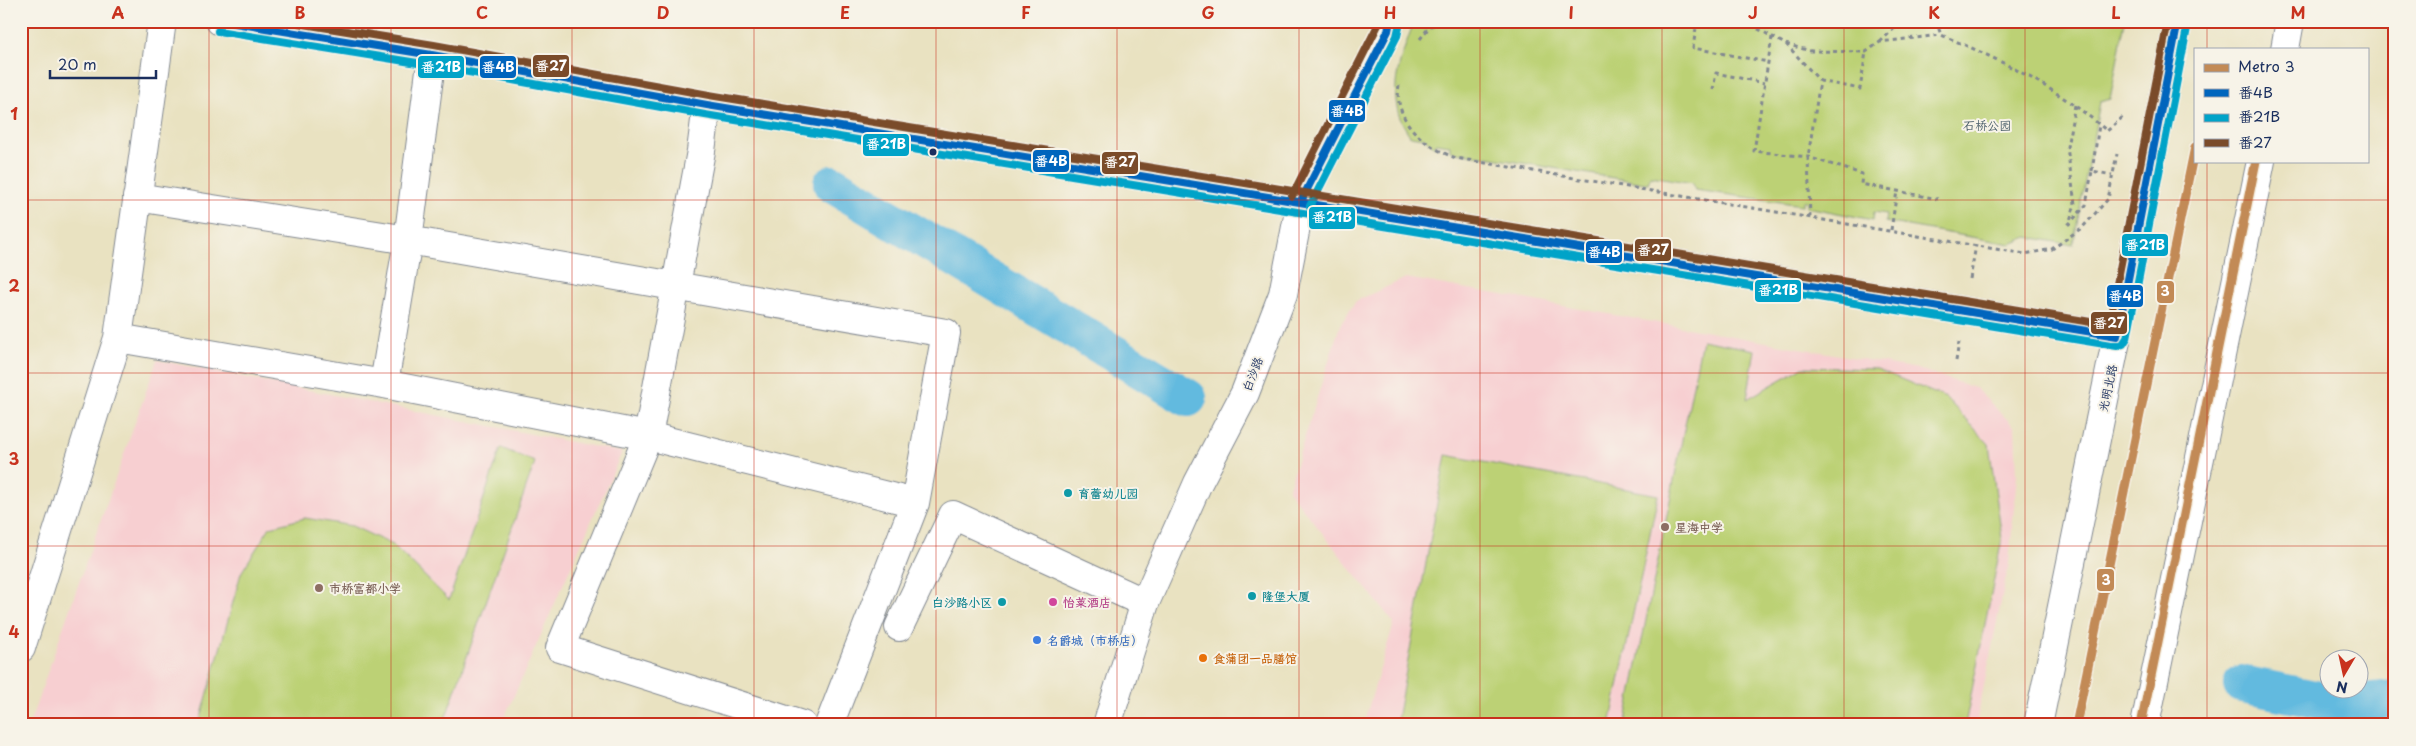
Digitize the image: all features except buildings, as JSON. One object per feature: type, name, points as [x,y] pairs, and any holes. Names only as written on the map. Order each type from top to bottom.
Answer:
[{"type":"street","points":[[21,648],[118,338],[162,21]]},
{"type":"street","points":[[220,21],[432,55],[707,105],[2117,336]]},
{"type":"street","name":"白沙路","points":[[1107,725],[1145,603],[1198,483],[1245,393],[1283,294],[1301,201],[1388,31],[1390,21]]},
{"type":"street","name":"光明北路","points":[[2038,725],[2117,336],[2178,21]]},
{"type":"street","points":[[2285,48],[2290,21]]},
{"type":"street","points":[[384,384],[408,240],[432,55]]},
{"type":"street","points":[[707,105],[701,151],[648,436],[560,648],[802,725]]},
{"type":"street","points":[[2145,725],[2262,162]]},
{"type":"street","points":[[137,197],[408,240],[676,288],[946,333],[915,503],[829,725]]},
{"type":"street","points":[[118,338],[384,384],[648,436],[915,503]]},
{"type":"street","points":[[899,627],[953,515],[1145,603]]},
{"type":"path","points":[[1415,46],[1430,26],[1446,21]]},
{"type":"path","points":[[1697,21],[1693,48],[1768,62]]},
{"type":"path","points":[[1744,21],[1786,44],[1811,51],[1866,52],[1880,42],[1902,21]]},
{"type":"path","points":[[1936,21],[1941,35]]},
{"type":"path","points":[[1880,42],[1941,35],[1988,54],[2075,104],[2107,131],[2125,116]]},
{"type":"path","points":[[1772,37],[1754,151],[1808,157],[1862,174],[1861,184],[1938,199]]},
{"type":"path","points":[[1786,44],[1820,81],[1860,89],[1866,52]]},
{"type":"path","points":[[1713,90],[1716,73],[1764,83]]},
{"type":"path","points":[[1401,78],[1399,88],[1403,115],[1420,138],[1450,156],[2025,254],[2052,249],[2083,227],[2108,199],[2118,150]]},
{"type":"path","points":[[1810,217],[1808,157],[1820,81]]},
{"type":"path","points":[[2075,104],[2066,147],[2075,204],[2069,224],[2086,205],[2100,124]]},
{"type":"path","points":[[2123,124],[2127,106]]},
{"type":"path","points":[[2092,170],[2112,175]]},
{"type":"path","points":[[1891,230],[1897,191]]},
{"type":"shaded area","name":"星海中学","points":[[1406,278],[1918,369],[1975,388],[2015,427],[2017,475],[2009,563],[1976,725],[1363,725],[1394,623],[1288,490],[1340,325],[1356,301]]},
{"type":"shaded area","name":"市桥富都小学","points":[[157,360],[622,452],[501,725],[29,725]]},
{"type":"green space","name":"石桥公园","points":[[1414,21],[2125,21],[2110,99],[2100,102],[2073,245],[2028,237],[2011,244],[1885,222],[1886,214],[1874,212],[1873,220],[1807,207],[1807,201],[1803,201],[1802,205],[1695,190],[1693,183],[1651,176],[1648,183],[1644,183],[1450,151],[1450,145],[1436,143],[1435,147],[1424,138],[1410,136],[1399,115],[1396,100],[1399,66]]},
{"type":"green space","points":[[1702,340],[1755,350],[1747,399],[1803,367],[1877,369],[1946,398],[1989,444],[2002,539],[1965,725],[1625,725]]},
{"type":"green space","points":[[501,448],[535,462],[443,725],[199,725],[241,573],[270,527],[305,518],[352,526],[393,545],[449,600]]},
{"type":"green space","points":[[1446,455],[1658,495],[1610,725],[1396,725]]},
{"type":"waterway","points":[[832,184],[1188,398]]},
{"type":"waterway","points":[[2242,684],[2339,704],[2395,699]]},
{"type":"metro line","name":"3","points":[[2076,725],[2194,152]]},
{"type":"metro line","name":"3","points":[[2141,725],[2256,162]]},
{"type":"transit line","name":"番4B","points":[[222,21],[432,55],[707,105],[2117,336],[2178,21]]},
{"type":"transit line","name":"番27","points":[[285,21],[434,45],[709,95],[2109,325],[2168,21]]},
{"type":"transit line","name":"番27","points":[[1292,196],[1380,21]]},
{"type":"transit line","name":"番4B","points":[[1301,201],[1388,31],[1390,21]]},
{"type":"transit line","name":"番21B","points":[[1310,206],[1397,36],[1400,23]]},
{"type":"transit line","name":"番21B","points":[[218,31],[430,65],[705,115],[2117,346],[2123,344],[2127,338],[2188,23]]},
{"type":"place","name":"育蕾幼儿园","points":[[1068,493]]},
{"type":"place","name":"星海中学","points":[[1665,527]]},
{"type":"place","name":"市桥富都小学","points":[[319,588]]},
{"type":"place","name":"隆堡大厦","points":[[1252,596]]},
{"type":"place","name":"白沙路小区","points":[[1002,602]]},
{"type":"place","name":"怡莱酒店","points":[[1053,602]]},
{"type":"place","name":"名爵城（市桥店）","points":[[1037,640]]},
{"type":"place","name":"食蒲团一品膳馆","points":[[1203,658]]}]
